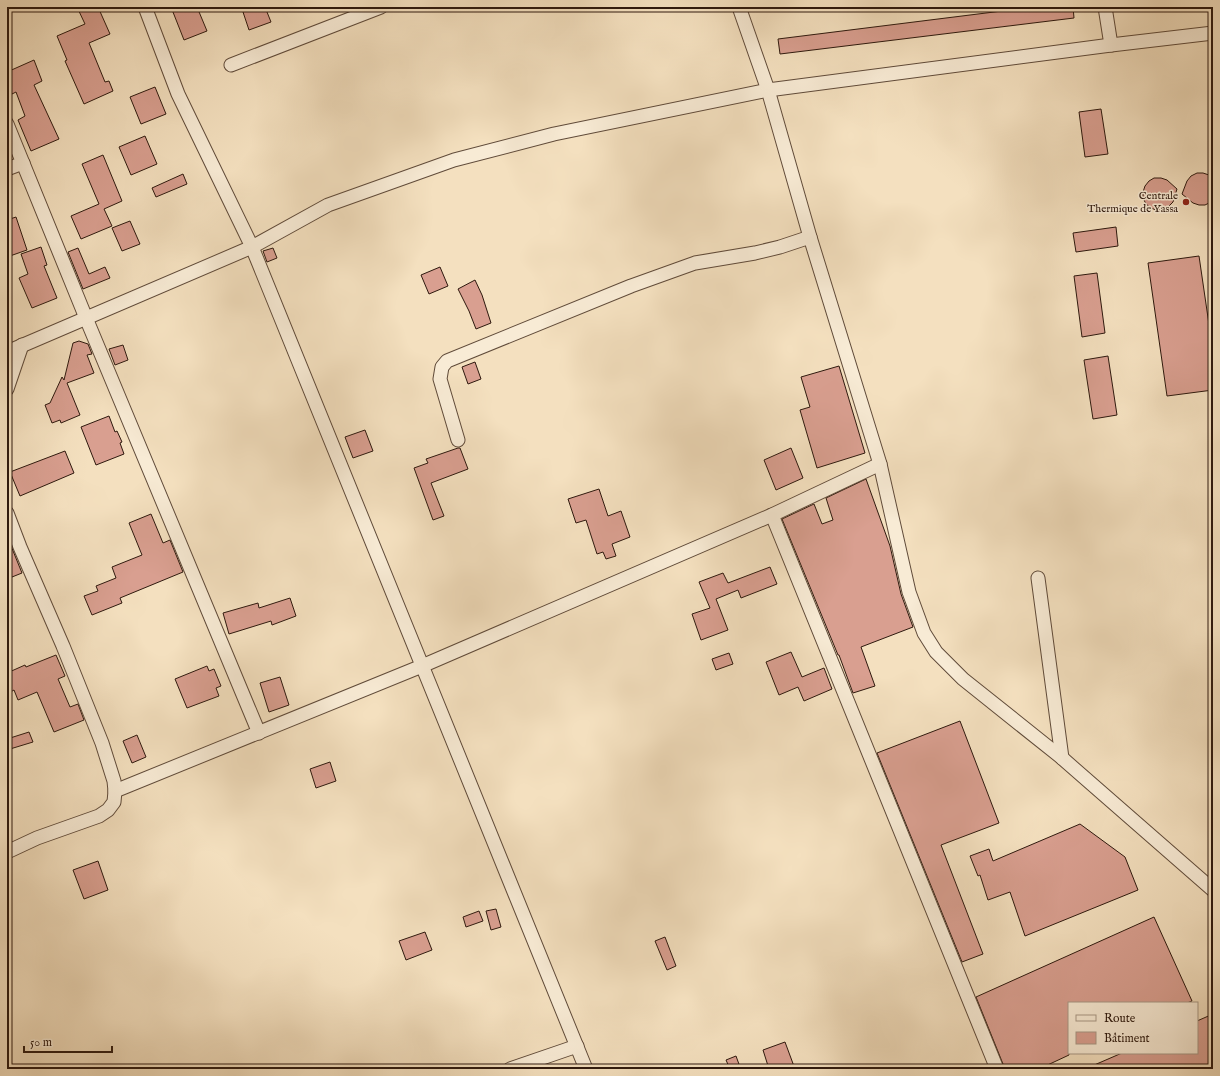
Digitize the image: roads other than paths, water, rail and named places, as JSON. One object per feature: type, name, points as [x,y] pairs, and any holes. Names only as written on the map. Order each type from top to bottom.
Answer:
[{"type":"street","points":[[145,7],[178,94],[252,247],[586,1069]]},
{"type":"street","points":[[231,65],[381,7]]},
{"type":"street","points":[[739,7],[768,90],[810,237],[880,464],[909,592],[924,633],[936,652],[963,679],[1062,758],[1213,890]]},
{"type":"street","points":[[1106,7],[1111,45]]},
{"type":"street","points":[[7,352],[252,247],[328,205],[454,160],[554,134],[768,90],[1213,33]]},
{"type":"street","points":[[7,124],[259,733]]},
{"type":"street","points":[[7,169],[23,163]]},
{"type":"street","points":[[458,440],[440,379],[442,367],[448,361],[631,286],[695,263],[755,253],[780,247],[810,237]]},
{"type":"street","points":[[7,389],[22,345]]},
{"type":"street","points":[[115,791],[422,666],[772,515],[880,464]]},
{"type":"street","points":[[7,513],[102,743],[114,781],[115,791],[114,802],[108,810],[99,816],[37,838],[7,852]]},
{"type":"street","points":[[772,515],[997,1069]]},
{"type":"street","points":[[1038,578],[1062,758]]},
{"type":"street","points":[[510,1069],[577,1046]]},
{"type":"place","name":"Centrale Thermique de Yassa","points":[[1186,202]]}]
